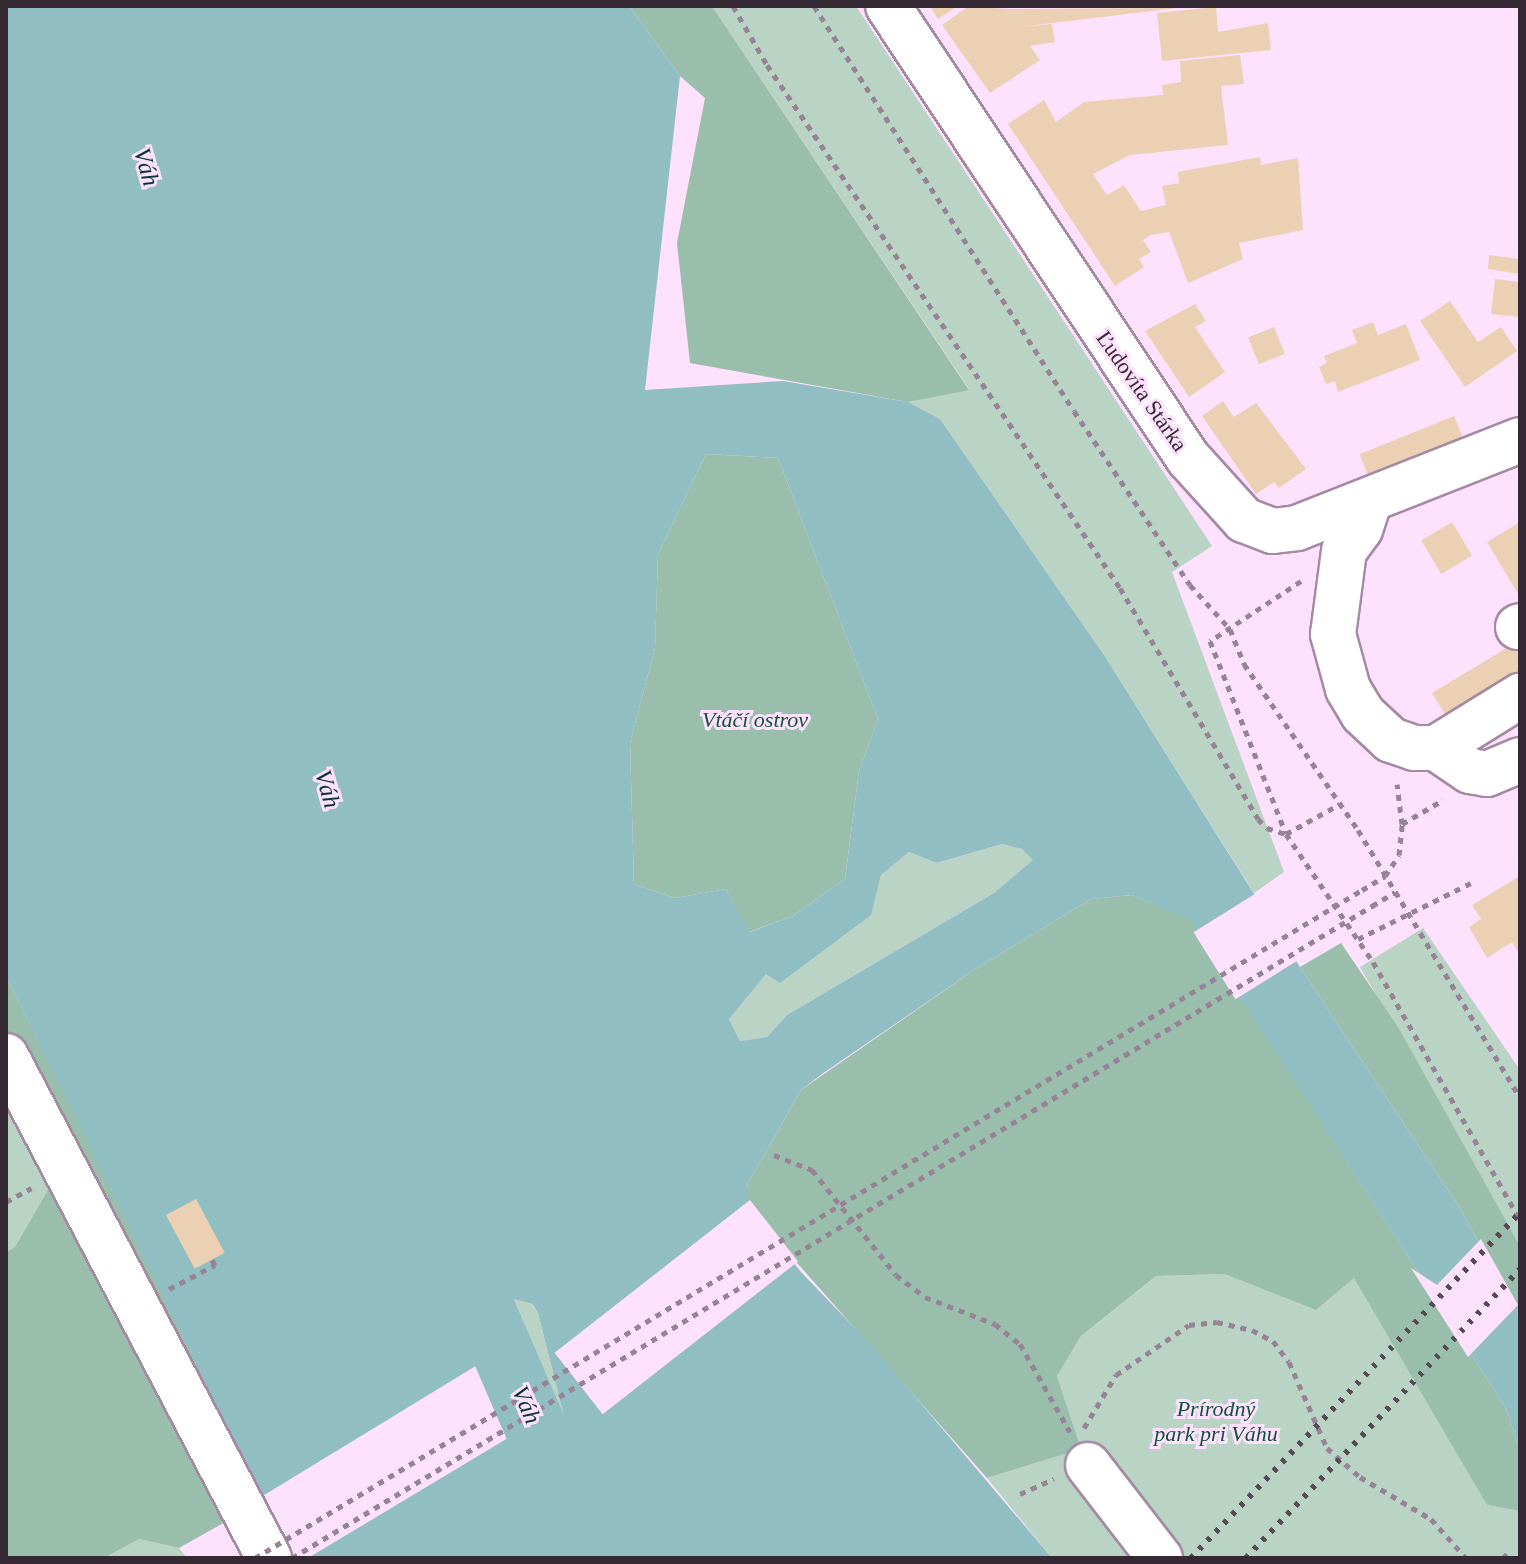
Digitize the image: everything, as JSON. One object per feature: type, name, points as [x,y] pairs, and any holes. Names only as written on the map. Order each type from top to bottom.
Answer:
[{"type":"street","name":"Ľudovíta Stárka","points":[[888,6],[1100,330],[1188,458],[1233,512],[1273,531],[1369,502],[1520,440]]},
{"type":"street","points":[[1369,502],[1360,529],[1344,551],[1333,634],[1340,663],[1363,714],[1391,740],[1414,748],[1436,748],[1520,696]]},
{"type":"street","points":[[1436,748],[1470,771],[1487,774],[1520,760]]},
{"type":"street","points":[[6,1056],[269,1558]]},
{"type":"street","points":[[1088,1465],[1160,1558]]},
{"type":"path","points":[[733,6],[767,65],[1120,588],[1258,819],[1267,828],[1286,834],[1340,804]]},
{"type":"path","points":[[814,6],[1082,424],[1190,585],[1230,629],[1244,664],[1340,804],[1520,1097]]},
{"type":"path","points":[[1344,551],[1210,641],[1286,834],[1358,939],[1520,1220]]},
{"type":"path","points":[[255,1558],[1385,876],[1399,855],[1402,824],[1391,740]]},
{"type":"path","points":[[1358,939],[1471,883]]},
{"type":"path","points":[[292,1558],[1395,892]]},
{"type":"path","points":[[774,1155],[812,1170],[896,1275],[925,1297],[995,1324],[1020,1344],[1088,1465]]},
{"type":"path","points":[[6,1202],[23,1193]]},
{"type":"path","points":[[171,1288],[215,1265],[212,1260]]},
{"type":"path","points":[[1088,1465],[1083,1424],[1116,1375],[1137,1357],[1189,1325],[1217,1322],[1252,1330],[1273,1341],[1289,1362],[1327,1448],[1360,1477],[1431,1519],[1466,1558]]},
{"type":"path","points":[[1503,1558],[1510,1551]]},
{"type":"green space","points":[[629,6],[712,6],[969,390],[908,402],[690,363],[677,243],[705,98],[680,76]]},
{"type":"green space","points":[[712,6],[856,6],[1212,546],[1172,572],[1284,872],[1254,893],[1104,655],[940,419],[908,402],[969,389]]},
{"type":"green space","name":"Vtáčí ostrov","points":[[706,454],[778,458],[878,719],[859,771],[845,879],[793,916],[749,932],[726,889],[675,898],[634,884],[630,743],[655,648],[658,554]]},
{"type":"green space","points":[[1002,844],[1022,849],[1034,860],[994,893],[787,1015],[767,1037],[740,1041],[729,1019],[766,973],[870,915],[881,875],[909,852],[938,863]]},
{"type":"green space","points":[[1132,895],[1190,918],[1506,1408],[1520,1452],[1520,1511],[1487,1505],[1354,1278],[1316,1310],[1224,1274],[1156,1276],[1081,1336],[1057,1376],[1081,1449],[987,1478],[746,1205],[746,1187],[801,1090],[977,968],[1091,899]]},
{"type":"green space","points":[[1423,928],[1520,1070],[1520,1246],[1360,967]]},
{"type":"green space","points":[[1341,943],[1398,1027],[1520,1246],[1520,1317],[1461,1210],[1300,967]]},
{"type":"green space","points":[[6,976],[266,1499],[179,1548],[139,1539],[104,1558],[6,1558],[6,1252],[15,1247],[50,1186],[6,1083]]},
{"type":"green space","points":[[6,1083],[50,1186],[15,1247],[6,1252]]},
{"type":"green space","name":"Prírodný park pri Váhu","points":[[1224,1274],[1316,1310],[1355,1277],[1487,1505],[1520,1511],[1520,1558],[1052,1558],[987,1478],[1081,1449],[1057,1376],[1081,1336],[1156,1276]]},
{"type":"green space","points":[[490,1291],[531,1304],[538,1313],[566,1424],[562,1450],[532,1462],[516,1452],[475,1366],[479,1350],[469,1323]]},
{"type":"green space","points":[[139,1539],[179,1548],[187,1558],[104,1558]]},
{"type":"water","points":[[6,6],[629,6],[680,76],[645,390],[783,381],[908,402],[940,419],[1104,655],[1300,967],[1461,1210],[1520,1317],[1520,1452],[1506,1408],[1190,919],[1132,895],[1091,899],[977,968],[822,1074],[801,1090],[746,1187],[747,1205],[801,1272],[874,1348],[1052,1558],[292,1558],[6,976]],"holes":[[[706,454],[778,458],[878,719],[859,771],[845,879],[793,916],[750,932],[726,889],[675,898],[634,884],[630,743],[655,648],[658,554]],[[1002,844],[1022,849],[1033,860],[994,893],[787,1015],[767,1037],[740,1041],[729,1019],[766,974],[780,983],[871,915],[881,875],[909,852],[937,863]],[[490,1292],[532,1304],[538,1313],[566,1424],[562,1450],[532,1462],[516,1451],[475,1366],[479,1350],[469,1323]]]},
{"type":"pier","points":[[1258,892],[1300,959],[1235,999],[1194,932]]},
{"type":"pier","points":[[750,1200],[798,1261],[603,1414],[555,1353]]},
{"type":"pier","points":[[1481,1239],[1518,1305],[1468,1357],[1411,1268],[1437,1285]]},
{"type":"pier","points":[[479,1364],[513,1435],[308,1558],[287,1558],[261,1497]]},
{"type":"building","points":[[930,6],[958,6],[938,19]]},
{"type":"building","points":[[969,6],[1006,9],[1177,8],[1019,27],[1052,24],[1055,42],[1030,46],[1040,60],[990,93],[942,25]]},
{"type":"building","points":[[1216,7],[1218,32],[1268,23],[1271,50],[1162,61],[1157,13]]},
{"type":"building","points":[[1240,55],[1244,84],[1221,86],[1228,145],[1130,155],[1093,174],[1107,195],[1124,185],[1141,211],[1166,205],[1162,186],[1179,183],[1178,172],[1260,157],[1261,165],[1298,158],[1303,230],[1239,243],[1243,259],[1188,283],[1169,232],[1151,235],[1143,240],[1151,252],[1139,259],[1144,267],[1115,286],[1008,124],[1044,100],[1056,122],[1084,102],[1163,95],[1162,85],[1181,82],[1180,61]]},
{"type":"building","points":[[1489,255],[1520,259],[1520,274],[1488,269]]},
{"type":"building","points":[[1495,279],[1520,282],[1520,317],[1491,314]]},
{"type":"building","points":[[1450,301],[1478,342],[1501,327],[1517,351],[1465,387],[1420,321]]},
{"type":"building","points":[[1195,304],[1206,321],[1195,327],[1225,372],[1189,397],[1145,331]]},
{"type":"building","points":[[1373,322],[1378,335],[1406,324],[1420,360],[1338,392],[1335,381],[1326,384],[1319,367],[1327,363],[1324,356],[1357,343],[1352,330]]},
{"type":"building","points":[[1274,327],[1285,354],[1259,364],[1248,337]]},
{"type":"building","points":[[1223,401],[1234,417],[1256,403],[1306,469],[1279,488],[1274,482],[1256,494],[1202,416]]},
{"type":"building","points":[[1454,416],[1463,438],[1368,476],[1359,454]]},
{"type":"building","points":[[1452,522],[1472,555],[1441,574],[1421,541]]},
{"type":"building","points":[[1520,522],[1520,597],[1487,542]]},
{"type":"building","points":[[1520,640],[1520,676],[1448,719],[1432,693]]},
{"type":"building","points":[[1520,876],[1520,955],[1512,942],[1487,958],[1469,927],[1481,919],[1472,905]]},
{"type":"building","points":[[196,1199],[225,1253],[195,1269],[166,1215]]},
{"type":"waterway","name":"Váh","points":[[452,1224],[463,1260],[592,1558]]},
{"type":"railway","points":[[1191,1558],[1520,1212]]},
{"type":"railway","points":[[1246,1558],[1520,1269]]}]
